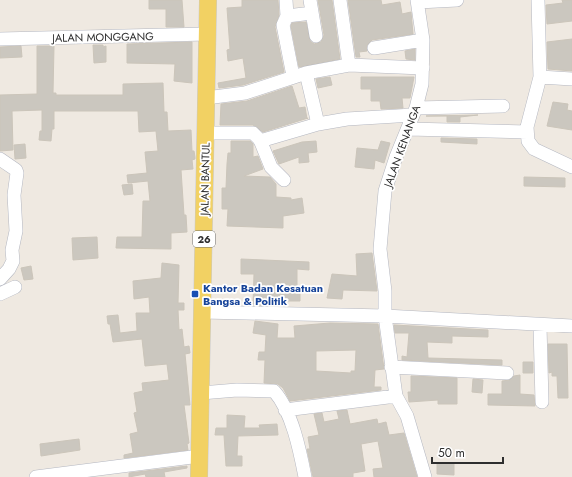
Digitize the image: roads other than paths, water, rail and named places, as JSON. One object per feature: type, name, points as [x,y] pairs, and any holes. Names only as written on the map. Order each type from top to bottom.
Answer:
[{"type":"main road","name":"JALAN BANTUL","points":[[199,477],[201,393],[208,312],[206,98],[208,0]]},
{"type":"street","points":[[286,0],[287,16],[283,25],[318,124]]},
{"type":"street","points":[[340,0],[349,65]]},
{"type":"street","points":[[418,1],[457,0]]},
{"type":"street","points":[[538,0],[540,77],[527,132],[528,141],[534,149],[572,168]]},
{"type":"street","name":"JALAN KENANGA","points":[[418,1],[422,40],[422,84],[415,112],[396,157],[385,191],[380,248],[385,291],[385,316],[396,396],[407,416],[425,477]]},
{"type":"street","points":[[287,16],[311,6],[316,36]]},
{"type":"street","name":"JALAN MONGGANG","points":[[0,39],[207,34]]},
{"type":"street","points":[[374,48],[422,40]]},
{"type":"street","points":[[206,98],[245,93],[300,74],[349,65],[423,68]]},
{"type":"street","points":[[540,77],[572,80]]},
{"type":"street","points":[[260,141],[318,124],[347,118],[503,106]]},
{"type":"street","points":[[408,129],[527,132]]},
{"type":"street","points":[[206,133],[253,133],[260,141],[271,167],[284,180]]},
{"type":"street","points":[[0,159],[16,170],[17,173],[14,195],[16,231],[12,250],[13,261],[5,275],[0,279]]},
{"type":"street","points":[[0,294],[15,286]]},
{"type":"street","points":[[208,312],[231,314],[385,316],[540,326],[572,326]]},
{"type":"street","points":[[540,326],[542,402]]},
{"type":"street","points":[[391,367],[507,373]]},
{"type":"street","points":[[201,393],[270,390],[277,394],[285,410],[297,443],[305,477]]},
{"type":"street","points":[[285,410],[396,396]]},
{"type":"street","points":[[36,477],[200,456]]},
{"type":"place","name":"Kantor Badan Kesatuan Bangsa & Politik","points":[[195,294]]}]
